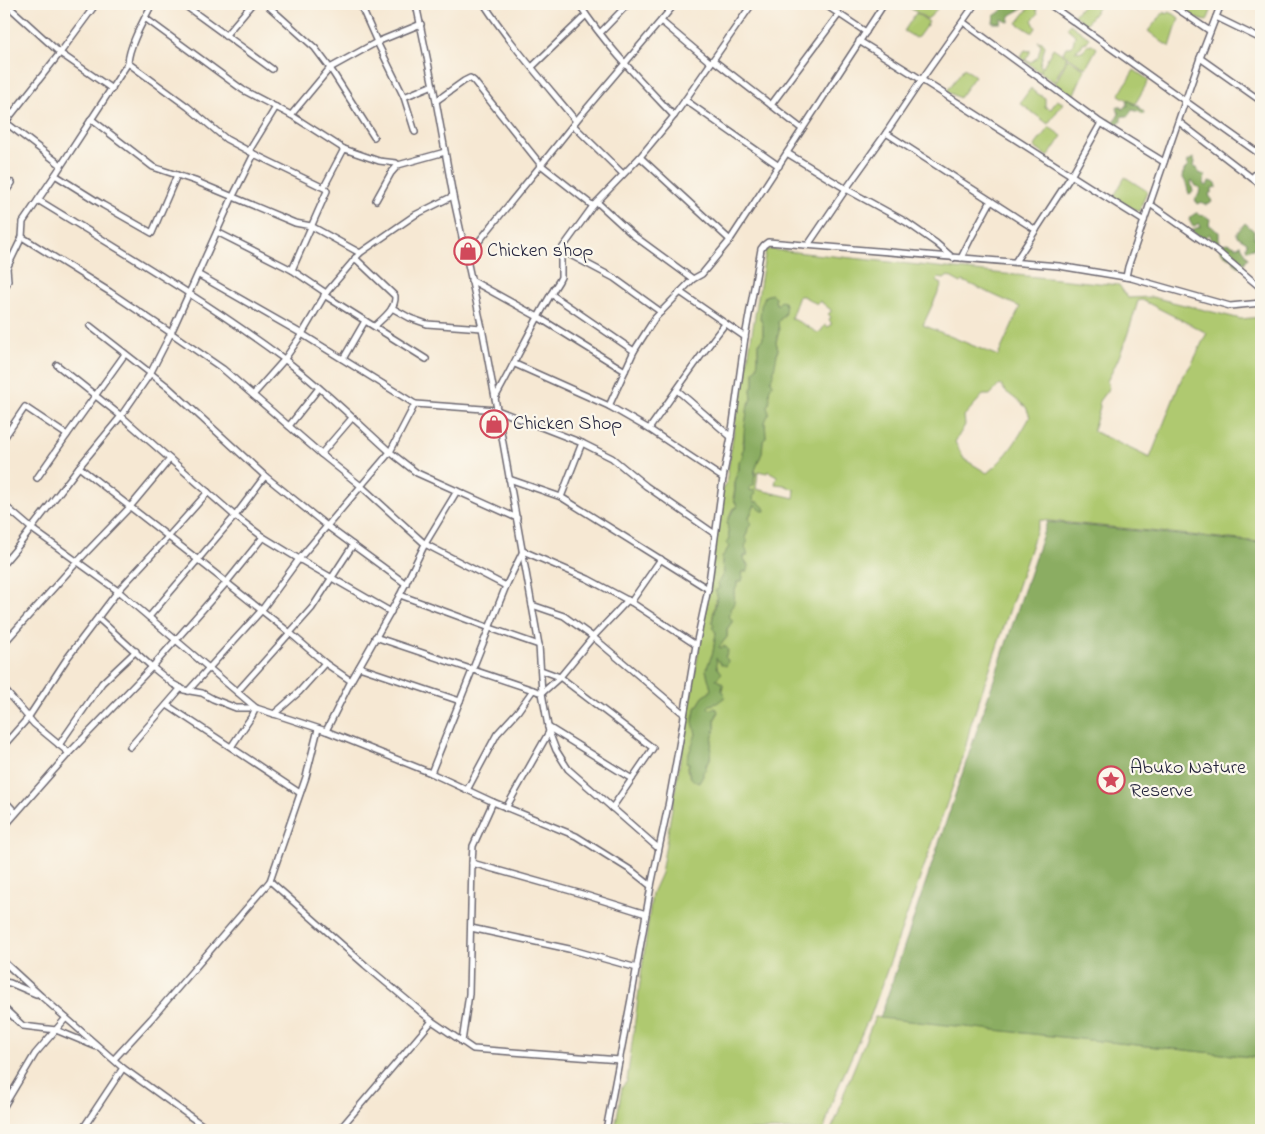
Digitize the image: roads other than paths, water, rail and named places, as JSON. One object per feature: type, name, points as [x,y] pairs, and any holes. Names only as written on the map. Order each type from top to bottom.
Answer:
[{"type":"street","points":[[6,4],[60,53],[112,89]]},
{"type":"street","points":[[61,165],[4,123],[96,4]]},
{"type":"street","points":[[4,290],[8,280],[6,266],[22,237],[23,222],[128,63],[128,55],[152,4]]},
{"type":"street","points":[[183,4],[272,69]]},
{"type":"street","points":[[226,36],[252,4]]},
{"type":"street","points":[[267,4],[315,48],[374,137]]},
{"type":"street","points":[[360,4],[404,97],[415,132]]},
{"type":"street","points":[[416,4],[453,196],[482,328],[517,518],[539,645],[542,692],[548,729],[556,750],[568,769],[658,848]]},
{"type":"street","points":[[484,4],[574,123],[623,174]]},
{"type":"street","points":[[579,4],[624,63],[674,116]]},
{"type":"street","points":[[600,33],[628,4]]},
{"type":"street","points":[[466,256],[574,123],[675,4]]},
{"type":"street","points":[[495,398],[561,277],[561,250],[595,204],[640,157],[674,116],[752,4]]},
{"type":"street","points":[[824,4],[866,32]]},
{"type":"street","points":[[609,406],[634,351],[655,318],[680,292],[702,274],[730,240],[884,4]]},
{"type":"street","points":[[808,245],[975,4]]},
{"type":"street","points":[[1049,4],[1261,155]]},
{"type":"street","points":[[1170,4],[1210,31]]},
{"type":"street","points":[[1126,277],[1200,58],[1221,4]]},
{"type":"street","points":[[770,105],[839,14]]},
{"type":"street","points":[[532,67],[586,15]]},
{"type":"street","points":[[1216,17],[1261,39]]},
{"type":"street","points":[[145,18],[242,90],[291,115],[344,149],[379,161],[396,163],[398,165]]},
{"type":"street","points":[[661,21],[712,62],[802,129]]},
{"type":"street","points":[[963,22],[1101,123],[1164,162]]},
{"type":"street","points":[[291,115],[330,68],[377,42],[420,24]]},
{"type":"street","points":[[859,41],[922,79],[1144,221]]},
{"type":"street","points":[[1200,58],[1261,101]]},
{"type":"street","points":[[128,63],[188,107],[226,139],[251,153],[324,187],[327,191],[292,270]]},
{"type":"street","points":[[436,102],[464,80],[470,78],[541,165],[693,280]]},
{"type":"street","points":[[404,97],[433,85]]},
{"type":"street","points":[[685,100],[779,166]]},
{"type":"street","points":[[4,564],[121,416],[150,374],[199,275],[251,153],[276,107]]},
{"type":"street","points":[[91,119],[153,167],[233,196],[295,223],[311,226],[360,252]]},
{"type":"street","points":[[1179,122],[1261,185]]},
{"type":"street","points":[[1015,262],[1071,176],[1101,123]]},
{"type":"street","points":[[886,133],[1036,230]]},
{"type":"street","points":[[324,187],[344,149]]},
{"type":"street","points":[[376,200],[391,172],[398,165],[445,152]]},
{"type":"street","points":[[787,153],[906,222],[936,243],[953,258]]},
{"type":"street","points":[[640,157],[730,240]]},
{"type":"street","points":[[1252,178],[1261,168]]},
{"type":"street","points":[[55,175],[152,233],[177,175]]},
{"type":"street","points":[[4,194],[12,183]]},
{"type":"street","points":[[254,395],[284,360],[302,334],[325,294],[360,252],[415,215],[453,196]]},
{"type":"street","points":[[38,200],[190,294],[284,360],[417,473],[517,518]]},
{"type":"street","points":[[961,258],[992,201]]},
{"type":"street","points":[[1150,204],[1217,251],[1261,288]]},
{"type":"street","points":[[217,232],[292,270],[325,294],[426,359]]},
{"type":"street","points":[[22,237],[110,292],[223,369],[361,486],[425,544],[506,586]]},
{"type":"street","points":[[607,1130],[650,886],[668,806],[696,644],[708,589],[745,337],[761,249],[764,245],[768,242],[1059,266],[1126,277],[1230,306],[1260,302]]},
{"type":"street","points":[[561,250],[614,278],[661,312]]},
{"type":"street","points":[[355,258],[395,296],[396,302],[375,326]]},
{"type":"street","points":[[199,275],[302,334],[415,404],[497,410],[582,442],[612,458],[646,486],[716,534]]},
{"type":"street","points":[[471,280],[625,371]]},
{"type":"street","points":[[680,292],[745,337]]},
{"type":"street","points":[[551,294],[634,351]]},
{"type":"street","points":[[392,308],[410,318],[427,324],[482,328]]},
{"type":"street","points":[[343,359],[366,321]]},
{"type":"street","points":[[648,429],[706,347],[725,324]]},
{"type":"street","points":[[90,326],[168,387],[265,476],[327,526],[406,584]]},
{"type":"street","points":[[37,478],[125,354]]},
{"type":"street","points":[[515,364],[609,406],[723,478]]},
{"type":"street","points":[[57,366],[121,416],[235,516],[298,559],[391,612]]},
{"type":"street","points":[[289,426],[319,388]]},
{"type":"street","points":[[677,390],[731,437]]},
{"type":"street","points":[[188,691],[261,611],[298,559],[390,452],[415,404]]},
{"type":"street","points":[[4,438],[25,407],[67,435]]},
{"type":"street","points":[[321,454],[352,418]]},
{"type":"street","points":[[561,497],[582,442]]},
{"type":"street","points":[[4,643],[130,507],[170,459]]},
{"type":"street","points":[[79,467],[226,582],[325,663],[351,681]]},
{"type":"street","points":[[148,617],[235,516],[265,476]]},
{"type":"street","points":[[509,479],[561,497],[708,589]]},
{"type":"street","points":[[326,731],[351,681],[406,584],[425,544],[458,490]]},
{"type":"street","points":[[4,745],[28,718],[68,657],[118,591],[208,492]]},
{"type":"street","points":[[4,505],[118,591],[256,708]]},
{"type":"street","points":[[4,827],[69,753],[152,667],[226,582],[263,536]]},
{"type":"street","points":[[237,692],[312,608],[353,545]]},
{"type":"street","points":[[431,773],[506,586],[523,551]]},
{"type":"street","points":[[523,551],[588,579],[630,601],[696,644]]},
{"type":"street","points":[[542,692],[560,677],[593,636],[630,601],[661,559]]},
{"type":"street","points":[[400,595],[539,645]]},
{"type":"street","points":[[532,605],[564,616],[593,636],[684,714]]},
{"type":"street","points":[[98,618],[152,667],[181,688],[202,693],[236,708],[256,708],[326,731],[431,773],[506,808],[576,836],[632,871],[650,886]]},
{"type":"street","points":[[375,637],[542,692]]},
{"type":"street","points":[[58,745],[102,683],[136,651]]},
{"type":"street","points":[[274,714],[300,692],[325,663]]},
{"type":"street","points":[[359,667],[460,701]]},
{"type":"street","points":[[541,670],[560,677],[653,748],[612,808]]},
{"type":"street","points":[[130,747],[181,688]]},
{"type":"street","points":[[4,689],[28,718],[69,753]]},
{"type":"street","points":[[467,790],[498,734],[533,690]]},
{"type":"street","points":[[167,705],[300,793]]},
{"type":"street","points":[[231,747],[256,708]]},
{"type":"street","points":[[114,1059],[270,881],[306,777],[318,729]]},
{"type":"street","points":[[548,729],[632,779]]},
{"type":"street","points":[[506,808],[548,729]]},
{"type":"street","points":[[4,800],[16,813]]},
{"type":"street","points":[[462,1042],[469,994],[473,846],[493,802]]},
{"type":"street","points":[[472,863],[646,914]]},
{"type":"street","points":[[270,881],[365,966],[432,1021],[473,1050],[620,1060]]},
{"type":"street","points":[[471,928],[569,949],[636,968]]},
{"type":"street","points":[[4,962],[123,1068],[209,1130]]},
{"type":"street","points":[[4,982],[41,996]]},
{"type":"street","points":[[4,1008],[23,1026],[56,1030],[102,1049]]},
{"type":"street","points":[[4,1106],[34,1054],[66,1018]]},
{"type":"street","points":[[339,1130],[432,1021]]},
{"type":"street","points":[[82,1130],[123,1068]]},
{"type":"place","name":"Chicken shop","points":[[468,251]]},
{"type":"place","name":"Chicken Shop","points":[[494,424]]},
{"type":"place","name":"Abuko Nature Reserve","points":[[1111,780]]}]
